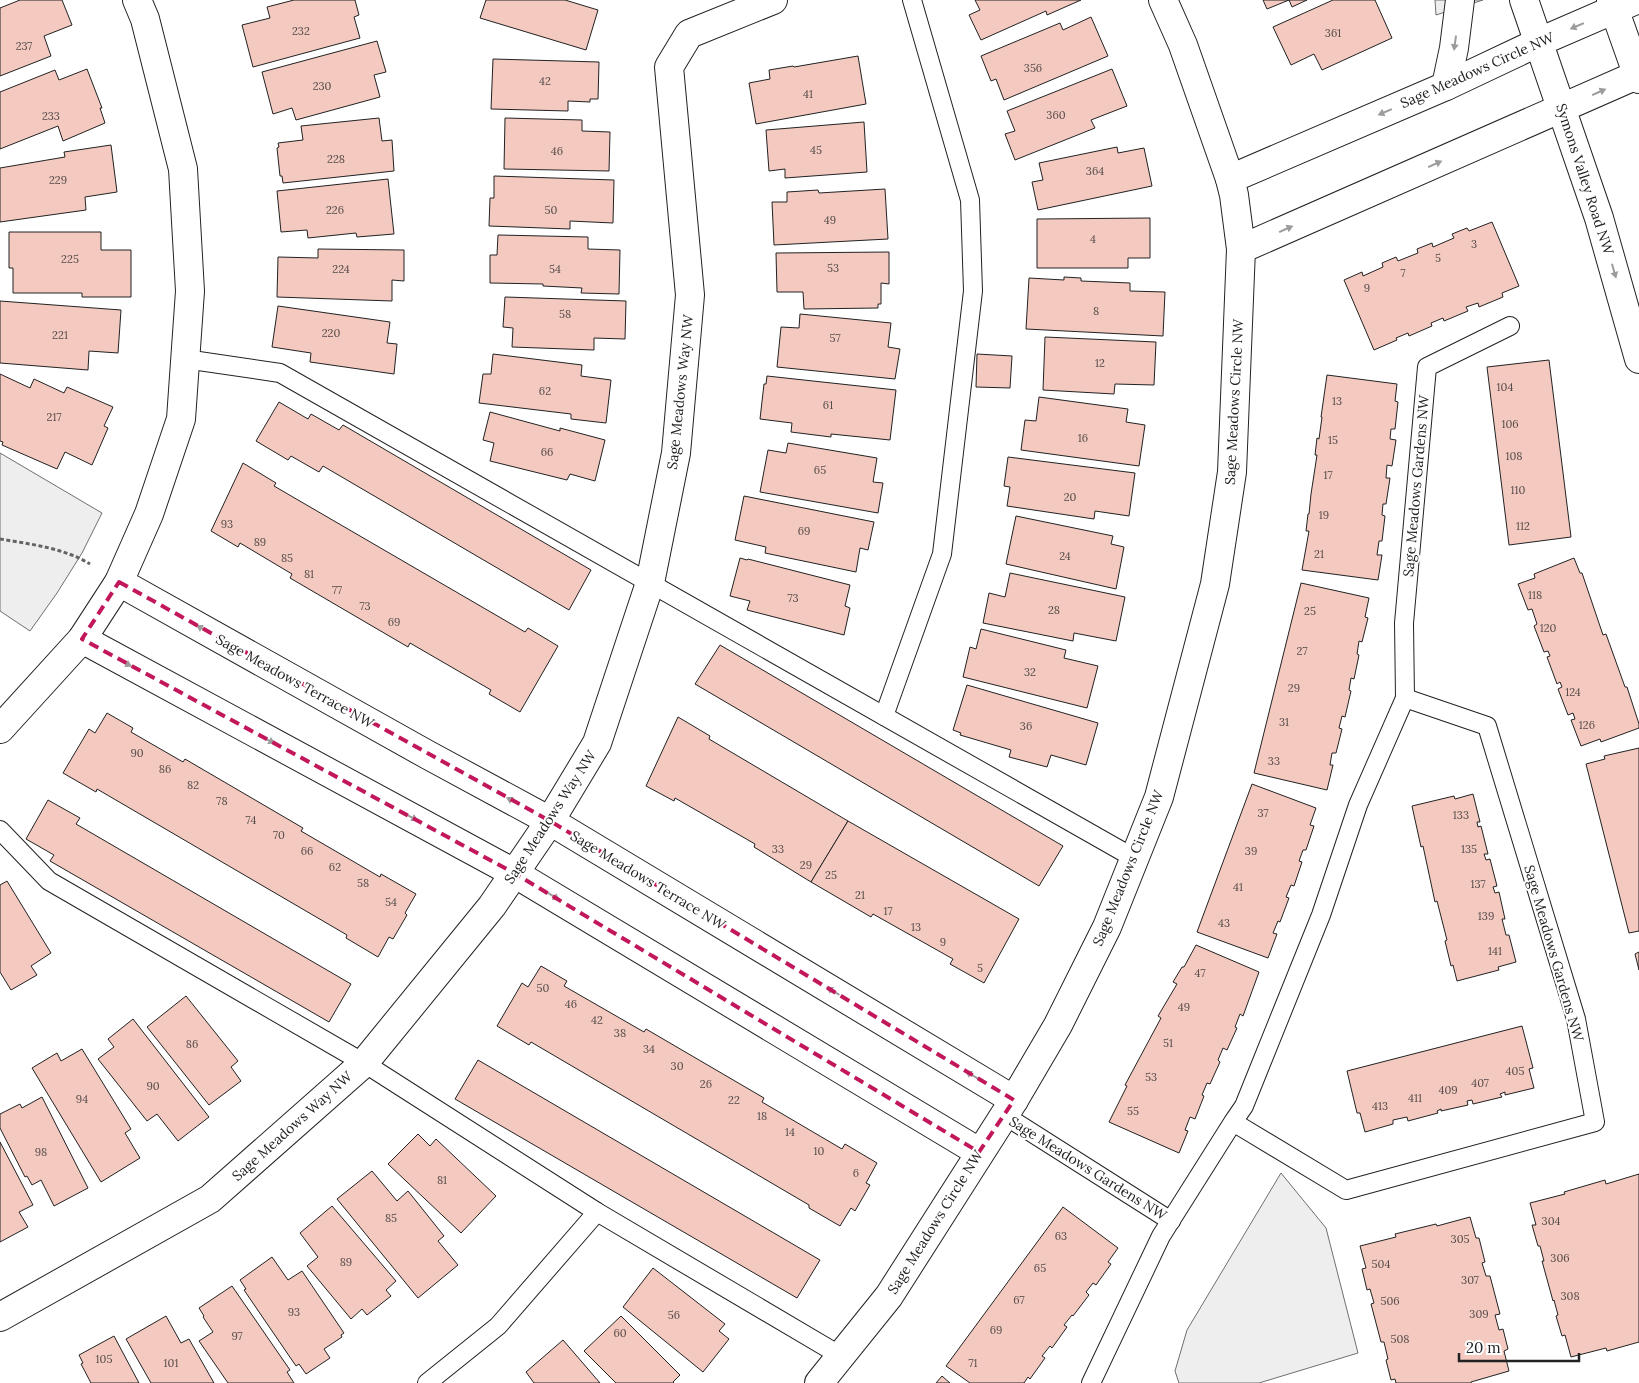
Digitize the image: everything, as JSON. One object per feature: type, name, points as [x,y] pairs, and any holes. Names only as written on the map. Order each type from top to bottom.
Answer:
[{"type":"street","points":[[0,730],[82,640],[119,582],[149,514],[181,419],[190,291],[183,169],[145,19],[137,0]]},
{"type":"street","name":"Sage Meadows Way NW","points":[[0,1317],[210,1199],[364,1063],[492,906],[550,821],[597,743],[650,583],[676,454],[690,295],[669,67],[689,34],[773,0]]},
{"type":"street","name":"Sage Meadows Circle NW","points":[[819,1383],[889,1296],[979,1152],[1009,1108],[1058,1025],[1107,927],[1159,797],[1214,584],[1232,472],[1241,249],[1230,178],[1183,45],[1163,0]]},
{"type":"street","points":[[1446,86],[1454,48],[1460,0]]},
{"type":"street","name":"Symons Valley Road NW","points":[[1524,0],[1599,218],[1639,359]]},
{"type":"street","points":[[1241,249],[1639,76],[1621,3]]},
{"type":"street","name":"Sage Meadows Circle NW","points":[[1230,178],[1446,86],[1621,3]]},
{"type":"street","name":"Sage Meadows Terrace NW","points":[[119,582],[428,756],[550,821],[1009,1108]]},
{"type":"street","points":[[82,640],[514,873],[979,1152]]},
{"type":"lane","points":[[884,716],[942,554],[973,291],[970,200],[912,0]]},
{"type":"lane","name":"Sage Meadows Gardens NW","points":[[1091,1383],[1161,1236],[1244,1106],[1322,915],[1358,805],[1405,698],[1404,623],[1427,367],[1510,326]]},
{"type":"lane","points":[[185,359],[280,373],[1134,858]]},
{"type":"lane","name":"Sage Meadows Gardens NW","points":[[1234,1122],[1346,1190],[1595,1122],[1576,1019],[1487,726],[1405,698]]},
{"type":"lane","points":[[0,830],[49,882],[364,1063],[597,1212],[840,1356]]},
{"type":"lane","name":"Sage Meadows Gardens NW","points":[[1009,1108],[1171,1221]]},
{"type":"lane","points":[[427,1383],[498,1326],[597,1212]]},
{"type":"path","points":[[0,539],[41,545],[82,559],[119,582]]},
{"type":"highlighted area","points":[[119,582],[550,821],[1014,1100],[979,1152],[514,873],[82,639]]},
{"type":"shaded area","points":[[1435,0],[1483,0],[1436,15]]},
{"type":"shaded area","points":[[0,453],[102,513],[82,553],[30,631],[0,611]]},
{"type":"shaded area","points":[[1281,1173],[1326,1228],[1358,1353],[1259,1383],[1179,1383],[1175,1371],[1187,1330]]},
{"type":"building","points":[[20,0],[62,0],[72,25],[44,36],[51,56],[0,76],[0,8]]},
{"type":"building","points":[[294,0],[355,0],[359,15],[354,17],[360,38],[253,67],[242,25],[270,18],[267,7]]},
{"type":"building","points":[[486,0],[565,0],[598,10],[586,50],[480,18]]},
{"type":"building","points":[[975,0],[1081,0],[1047,15],[1046,11],[981,40],[969,15],[980,10]]},
{"type":"building","points":[[1263,0],[1289,0],[1267,9]]},
{"type":"building","points":[[1289,0],[1307,0],[1292,7]]},
{"type":"building","points":[[1333,0],[1375,0],[1392,38],[1322,70],[1314,54],[1291,65],[1273,27]]},
{"type":"building","points":[[1091,17],[1108,56],[1004,100],[996,79],[991,81],[981,56],[1060,23],[1063,30]]},
{"type":"building","points":[[377,41],[386,72],[374,75],[380,97],[296,120],[292,108],[273,114],[262,72]]},
{"type":"building","points":[[858,56],[866,104],[756,124],[749,83],[770,79],[769,70]]},
{"type":"building","points":[[493,59],[599,62],[598,99],[590,99],[590,102],[568,101],[568,111],[491,109]]},
{"type":"building","points":[[87,69],[102,108],[100,108],[105,123],[63,141],[58,126],[0,149],[0,92],[55,70],[59,80]]},
{"type":"building","points":[[1112,69],[1127,106],[1091,120],[1095,128],[1015,160],[1005,134],[1015,131],[1007,111]]},
{"type":"building","points":[[379,118],[382,141],[392,140],[394,171],[283,183],[282,176],[280,176],[278,143],[303,140],[301,126]]},
{"type":"building","points":[[505,118],[582,120],[582,131],[610,132],[609,171],[504,169]]},
{"type":"building","points":[[864,122],[867,172],[785,178],[785,169],[769,171],[766,130]]},
{"type":"building","points":[[111,145],[117,192],[85,197],[86,210],[0,222],[0,168],[65,157],[64,152]]},
{"type":"building","points":[[1117,147],[1118,153],[1144,148],[1152,186],[1038,210],[1032,182],[1043,180],[1039,163]]},
{"type":"building","points":[[494,176],[614,180],[613,223],[570,221],[570,229],[489,226],[490,198],[494,198]]},
{"type":"building","points":[[388,179],[394,234],[357,237],[356,233],[308,238],[307,230],[281,232],[277,191]]},
{"type":"building","points":[[885,189],[888,239],[774,245],[772,202],[787,202],[787,192],[818,190],[819,193]]},
{"type":"building","points":[[1150,218],[1150,258],[1128,258],[1128,268],[1037,268],[1037,219]]},
{"type":"building","points":[[1492,222],[1519,286],[1502,293],[1503,297],[1479,307],[1478,303],[1466,307],[1468,311],[1444,321],[1443,318],[1431,323],[1432,326],[1409,336],[1408,333],[1374,350],[1344,280],[1362,272],[1363,276],[1383,267],[1382,263],[1396,257],[1398,261],[1418,253],[1417,249],[1432,243],[1433,247],[1454,238],[1452,234],[1467,228],[1469,231]]},
{"type":"building","points":[[9,232],[101,232],[101,250],[131,250],[131,297],[82,297],[82,293],[13,293],[13,268],[9,268]]},
{"type":"building","points":[[498,235],[588,237],[588,249],[620,250],[619,294],[581,293],[582,288],[543,286],[543,284],[490,283],[490,255],[497,255]]},
{"type":"building","points":[[318,249],[404,250],[404,281],[392,280],[392,301],[277,297],[278,257],[318,258]]},
{"type":"building","points":[[889,252],[889,284],[881,283],[881,304],[878,304],[878,308],[804,309],[803,292],[777,292],[776,253]]},
{"type":"building","points":[[1064,277],[1081,278],[1081,281],[1130,283],[1130,291],[1165,292],[1163,336],[1026,329],[1029,278],[1064,280]]},
{"type":"building","points":[[505,297],[626,301],[625,339],[594,338],[594,350],[512,347],[513,328],[503,327]]},
{"type":"building","points":[[0,301],[121,310],[118,353],[89,351],[88,370],[0,363]]},
{"type":"building","points":[[278,306],[390,322],[387,343],[397,344],[394,374],[310,362],[311,353],[272,347]]},
{"type":"building","points":[[800,314],[891,323],[888,347],[900,349],[895,379],[777,367],[781,327],[799,328]]},
{"type":"building","points":[[1045,337],[1156,342],[1154,385],[1115,384],[1114,394],[1043,390]]},
{"type":"building","points":[[493,354],[582,365],[581,376],[611,380],[606,423],[571,419],[571,414],[479,403],[483,374],[491,374]]},
{"type":"building","points":[[977,354],[1012,356],[1010,388],[976,387]]},
{"type":"building","points":[[1549,360],[1571,537],[1509,545],[1487,367]]},
{"type":"building","points":[[0,374],[30,388],[34,379],[64,393],[67,387],[113,407],[104,426],[108,428],[92,465],[65,452],[57,469],[2,445],[3,442],[0,441]]},
{"type":"building","points":[[1327,375],[1397,384],[1395,401],[1398,402],[1395,429],[1391,429],[1390,439],[1396,440],[1392,466],[1387,465],[1386,478],[1390,478],[1386,504],[1383,504],[1382,515],[1385,516],[1382,541],[1379,541],[1377,555],[1382,555],[1378,580],[1302,570],[1309,531],[1306,531],[1317,455],[1315,455],[1317,438],[1319,439]]},
{"type":"building","points":[[767,376],[896,390],[890,440],[831,434],[831,437],[791,432],[792,423],[760,419],[764,384],[766,384]]},
{"type":"building","points":[[1039,397],[1128,409],[1126,422],[1145,425],[1139,466],[1021,450],[1025,420],[1036,421]]},
{"type":"building","points":[[279,402],[308,419],[311,414],[339,430],[343,425],[591,570],[569,610],[323,466],[319,472],[291,456],[288,460],[256,441]]},
{"type":"building","points":[[490,412],[560,431],[560,428],[605,440],[595,481],[570,474],[567,480],[490,461],[494,443],[483,440]]},
{"type":"building","points":[[788,443],[877,458],[873,482],[883,483],[878,513],[760,492],[768,450],[786,453]]},
{"type":"building","points":[[1008,457],[1135,473],[1129,516],[1095,511],[1094,519],[1007,506],[1010,487],[1004,486]]},
{"type":"building","points":[[243,463],[276,483],[274,486],[525,632],[528,628],[558,646],[520,712],[489,694],[491,690],[410,643],[408,647],[290,578],[292,574],[240,543],[238,547],[211,531]]},
{"type":"building","points":[[744,496],[874,522],[868,550],[860,548],[856,572],[765,553],[766,547],[735,540]]},
{"type":"building","points":[[1016,516],[1113,536],[1111,544],[1124,547],[1116,589],[1006,564]]},
{"type":"building","points":[[740,558],[850,585],[845,606],[850,608],[844,635],[747,610],[750,601],[730,596]]},
{"type":"building","points":[[1574,558],[1580,573],[1582,573],[1603,635],[1606,634],[1625,687],[1627,687],[1639,724],[1639,728],[1601,742],[1600,739],[1581,746],[1571,720],[1575,719],[1573,713],[1568,715],[1558,689],[1562,687],[1560,682],[1557,684],[1547,657],[1550,656],[1548,651],[1544,652],[1534,626],[1537,624],[1532,609],[1528,610],[1518,584],[1535,578],[1534,574]]},
{"type":"building","points":[[1010,573],[1125,597],[1116,641],[1074,633],[1073,641],[983,623],[989,593],[1005,597]]},
{"type":"building","points":[[1301,583],[1369,598],[1365,617],[1368,618],[1362,642],[1359,641],[1357,654],[1359,655],[1354,679],[1351,678],[1349,690],[1351,691],[1345,717],[1342,716],[1339,728],[1342,729],[1336,753],[1332,753],[1330,765],[1333,765],[1327,790],[1254,773]]},
{"type":"building","points":[[981,629],[1066,650],[1064,658],[1098,666],[1087,708],[963,677],[970,647],[976,649]]},
{"type":"building","points":[[720,645],[1063,846],[1039,886],[695,684]]},
{"type":"building","points":[[967,685],[1098,723],[1086,765],[1051,755],[1047,767],[1009,757],[1011,750],[960,735],[961,733],[953,730]]},
{"type":"building","points":[[107,713],[133,728],[131,732],[183,762],[185,759],[303,828],[301,831],[380,877],[381,874],[416,894],[405,913],[407,915],[393,939],[389,937],[378,957],[346,938],[347,935],[97,789],[96,792],[63,773],[89,729],[95,733]]},
{"type":"building","points":[[678,717],[710,736],[709,739],[848,821],[811,882],[754,847],[755,844],[675,798],[674,801],[646,786]]},
{"type":"building","points":[[1639,748],[1639,931],[1629,933],[1586,764],[1605,759],[1604,756]]},
{"type":"building","points":[[1252,784],[1316,808],[1310,825],[1314,826],[1306,850],[1303,850],[1299,861],[1302,862],[1294,886],[1291,885],[1286,897],[1289,898],[1280,922],[1278,921],[1273,933],[1277,934],[1268,958],[1197,932]]},
{"type":"building","points":[[1473,794],[1480,822],[1477,822],[1478,827],[1481,826],[1488,854],[1484,854],[1486,860],[1490,859],[1497,886],[1493,887],[1495,893],[1499,892],[1505,919],[1502,919],[1506,935],[1509,935],[1516,962],[1498,967],[1499,970],[1457,981],[1453,965],[1451,966],[1445,941],[1447,940],[1437,901],[1435,902],[1412,806],[1454,796],[1455,799]]},
{"type":"building","points":[[48,800],[80,818],[76,824],[351,984],[329,1022],[50,861],[54,855],[26,839]]},
{"type":"building","points":[[848,821],[1019,919],[984,983],[950,964],[953,959],[873,914],[871,917],[811,882]]},
{"type":"building","points":[[7,881],[51,953],[31,966],[37,975],[11,990],[0,972],[0,885]]},
{"type":"building","points":[[1196,945],[1259,972],[1243,1016],[1240,1014],[1235,1027],[1237,1028],[1227,1050],[1223,1048],[1218,1060],[1220,1062],[1210,1084],[1207,1083],[1195,1119],[1190,1117],[1185,1130],[1188,1131],[1179,1153],[1109,1122],[1127,1086],[1125,1085],[1161,1018],[1158,1016],[1177,984],[1173,982]]},
{"type":"building","points":[[1639,952],[1639,970],[1635,954]]},
{"type":"building","points":[[541,966],[567,981],[564,986],[644,1032],[646,1029],[764,1098],[762,1102],[842,1149],[845,1144],[877,1163],[866,1183],[870,1185],[855,1211],[851,1208],[840,1226],[809,1208],[809,1205],[531,1042],[529,1045],[497,1026],[522,983],[528,987]]},
{"type":"building","points":[[186,996],[238,1061],[231,1067],[241,1081],[209,1105],[147,1027]]},
{"type":"building","points":[[133,1019],[209,1117],[178,1141],[157,1114],[147,1121],[98,1059],[114,1047],[108,1039]]},
{"type":"building","points":[[1522,1026],[1533,1068],[1529,1069],[1534,1088],[1505,1095],[1505,1092],[1500,1094],[1502,1097],[1473,1104],[1472,1100],[1467,1101],[1468,1105],[1441,1111],[1441,1109],[1437,1111],[1438,1113],[1408,1121],[1407,1117],[1393,1120],[1393,1124],[1365,1132],[1360,1113],[1357,1113],[1347,1071]]},
{"type":"building","points":[[82,1049],[131,1129],[125,1133],[140,1158],[101,1182],[32,1068],[57,1053],[61,1061]]},
{"type":"building","points":[[478,1060],[820,1260],[797,1298],[455,1099]]},
{"type":"building","points":[[42,1097],[88,1188],[54,1206],[41,1180],[32,1185],[27,1176],[25,1177],[0,1128],[0,1114],[20,1104],[22,1108]]},
{"type":"building","points":[[418,1134],[430,1146],[436,1139],[496,1196],[461,1233],[388,1164]]},
{"type":"building","points":[[0,1142],[33,1205],[19,1212],[28,1227],[0,1242]]},
{"type":"building","points":[[372,1171],[397,1201],[408,1191],[444,1236],[438,1241],[458,1265],[418,1298],[337,1199]]},
{"type":"building","points":[[1639,1174],[1639,1342],[1607,1351],[1606,1348],[1571,1357],[1565,1335],[1562,1336],[1556,1316],[1558,1315],[1542,1261],[1544,1261],[1532,1225],[1536,1225],[1530,1203],[1565,1194],[1564,1192],[1605,1180],[1606,1184]]},
{"type":"building","points":[[332,1206],[396,1281],[386,1290],[391,1296],[367,1315],[362,1309],[351,1319],[307,1266],[318,1257],[300,1233]]},
{"type":"building","points":[[1063,1207],[1118,1248],[1108,1262],[1111,1264],[1096,1285],[1093,1283],[1086,1292],[1089,1295],[1064,1325],[1067,1327],[1052,1348],[1050,1346],[1042,1356],[1045,1358],[1030,1379],[1028,1377],[1024,1383],[970,1383],[946,1366]]},
{"type":"building","points":[[1470,1217],[1476,1238],[1479,1238],[1485,1262],[1482,1263],[1486,1276],[1490,1276],[1500,1314],[1495,1315],[1499,1330],[1503,1329],[1508,1349],[1504,1351],[1509,1371],[1471,1383],[1396,1383],[1395,1379],[1391,1380],[1384,1342],[1381,1342],[1371,1304],[1374,1303],[1370,1289],[1367,1290],[1362,1269],[1366,1268],[1360,1246],[1396,1237],[1395,1234]]},
{"type":"building","points":[[272,1257],[288,1280],[302,1271],[344,1333],[341,1335],[342,1337],[324,1349],[330,1358],[306,1374],[299,1364],[296,1366],[244,1290],[246,1289],[240,1280]]},
{"type":"building","points":[[653,1268],[725,1324],[719,1331],[729,1339],[703,1372],[623,1307]]},
{"type":"building","points":[[232,1286],[290,1370],[287,1372],[294,1383],[228,1383],[199,1341],[213,1332],[199,1308]]},
{"type":"building","points":[[166,1316],[181,1343],[189,1339],[214,1383],[151,1383],[126,1339]]},
{"type":"building","points":[[621,1316],[680,1375],[674,1383],[616,1383],[584,1351]]},
{"type":"building","points":[[114,1336],[139,1383],[91,1383],[81,1364],[83,1363],[79,1355]]},
{"type":"building","points":[[563,1340],[600,1383],[534,1383],[526,1372]]},
{"type":"building","points":[[942,1376],[950,1383],[936,1383]]}]
